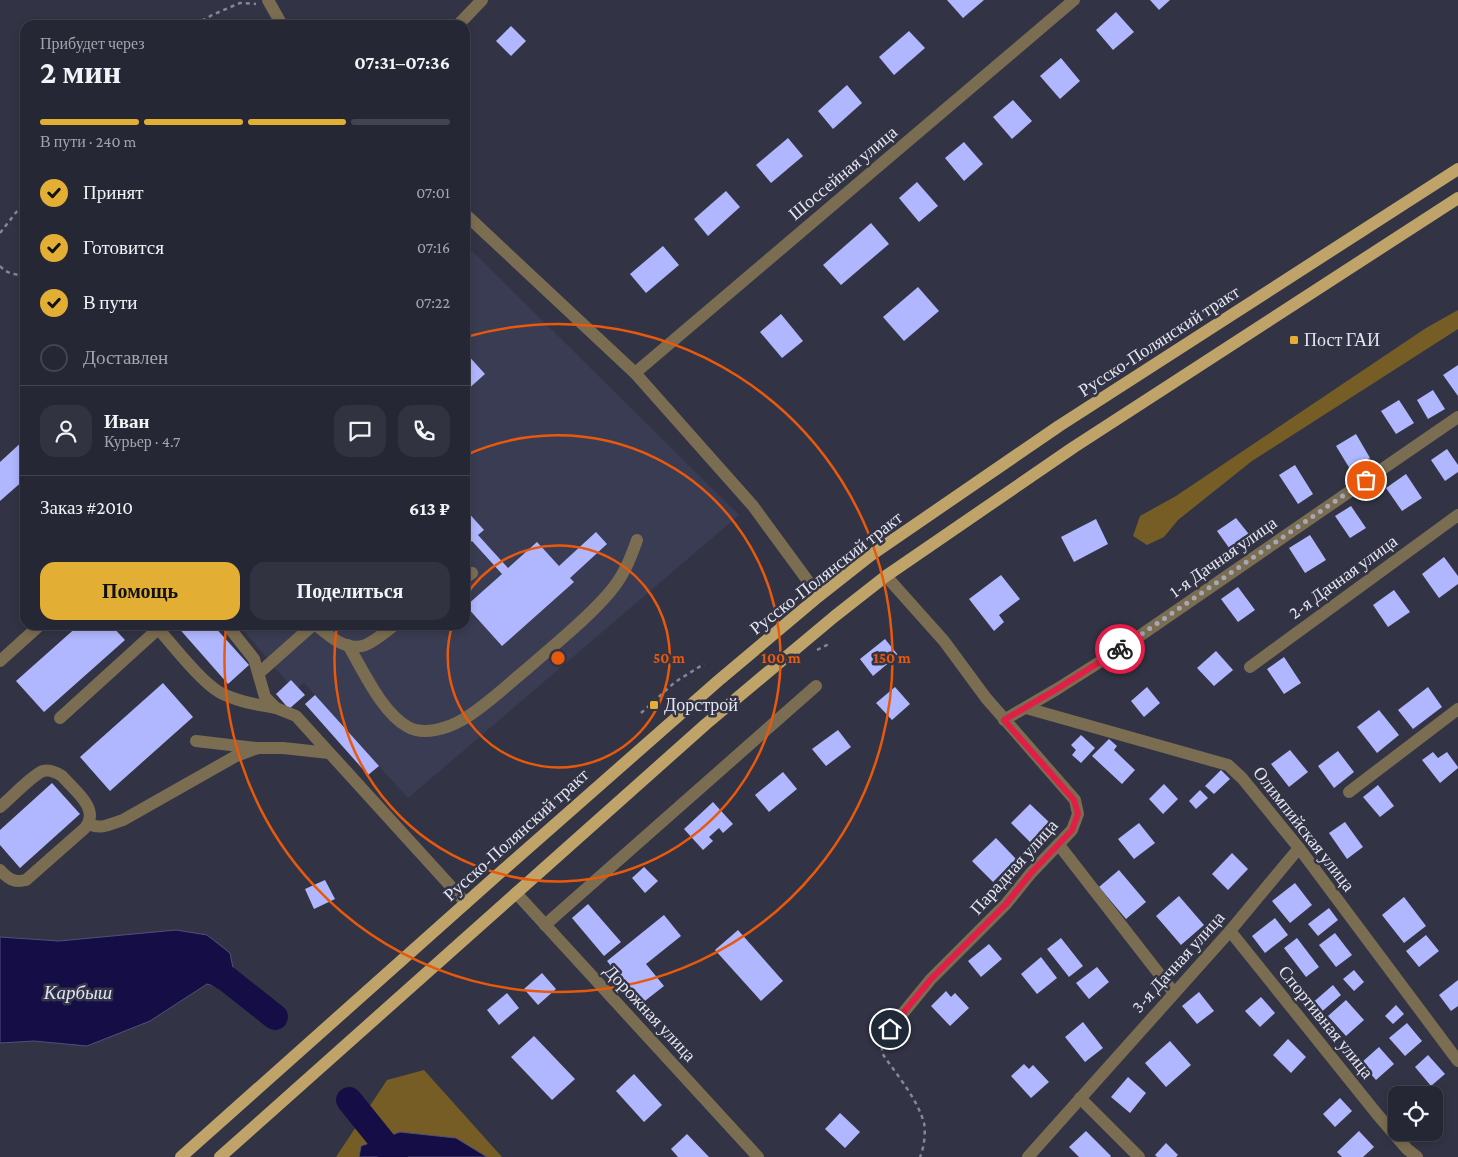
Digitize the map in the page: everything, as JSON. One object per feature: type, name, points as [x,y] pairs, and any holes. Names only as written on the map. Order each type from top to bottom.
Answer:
[{"type":"main road","name":"Русско-Полянский тракт","points":[[181,1157],[718,681],[871,555],[1059,426],[1458,169]]},
{"type":"main road","points":[[220,1157],[706,724],[886,576],[1074,447],[1458,198]]},
{"type":"street","points":[[463,20],[482,0]]},
{"type":"street","name":"Шоссейная улица","points":[[635,374],[1074,0]]},
{"type":"street","points":[[270,3],[279,20]]},
{"type":"street","points":[[470,219],[635,374],[752,506],[819,596]]},
{"type":"street","name":"1-я Дачная улица","points":[[1004,720],[1125,646],[1458,417]]},
{"type":"street","name":"2-я Дачная улица","points":[[1250,667],[1458,515]]},
{"type":"street","points":[[348,645],[380,699],[394,716],[409,728],[424,731],[447,727],[463,719],[499,693],[577,626],[609,593],[626,571],[637,540]]},
{"type":"street","name":"Парадная улица","points":[[886,576],[944,641],[986,698],[1074,800],[1078,814],[1072,830],[1059,845],[1031,873],[1006,904],[931,979],[890,1029]]},
{"type":"street","points":[[0,661],[34,630]]},
{"type":"street","points":[[60,718],[154,630]]},
{"type":"street","points":[[160,630],[203,680],[221,693],[240,702],[276,708],[296,716],[466,904]]},
{"type":"street","points":[[231,630],[254,659],[265,697],[276,708]]},
{"type":"street","points":[[259,673],[308,630]]},
{"type":"street","points":[[321,630],[334,640],[348,645],[361,646],[387,630]]},
{"type":"street","points":[[546,925],[816,686]]},
{"type":"street","name":"Олимпийская улица","points":[[1026,708],[1183,754],[1228,765],[1242,778],[1299,848],[1458,1061]]},
{"type":"street","points":[[1349,792],[1458,709]]},
{"type":"street","points":[[196,741],[329,753]]},
{"type":"street","points":[[88,824],[103,827],[123,820],[236,756],[258,748]]},
{"type":"street","points":[[0,808],[41,772],[52,771],[62,776],[89,808],[90,819],[88,824],[26,880],[20,882],[9,879],[0,870]]},
{"type":"street","points":[[1059,845],[1174,993]]},
{"type":"street","name":"3-я Дачная улица","points":[[1028,1157],[1230,930],[1299,848]]},
{"type":"street","name":"Дорожная улица","points":[[516,893],[758,1157]]},
{"type":"street","name":"Спортивная улица","points":[[1230,930],[1377,1114],[1407,1149],[1417,1157]]},
{"type":"street","points":[[1080,1098],[1139,1157]]},
{"type":"path","points":[[204,20],[240,3],[270,3]]},
{"type":"path","points":[[0,234],[20,208]]},
{"type":"path","points":[[0,266],[5,272],[20,275]]},
{"type":"path","points":[[641,713],[675,682],[704,664]]},
{"type":"path","points":[[890,1029],[882,1044],[882,1053],[915,1102],[924,1124],[923,1150],[920,1157]]},
{"type":"shaded area","points":[[470,249],[739,515],[408,798],[304,683],[298,688],[291,680],[288,683],[243,630],[470,630]]},
{"type":"shaded area","points":[[1458,310],[1458,329],[1252,461],[1178,520],[1164,537],[1147,545],[1133,536],[1140,516],[1176,496],[1426,328]]},
{"type":"shaded area","points":[[424,1070],[502,1157],[336,1157],[387,1080]]},
{"type":"water","name":"Карбыш","points":[[176,930],[207,935],[230,953],[238,993],[207,984],[150,1021],[87,1046],[34,1041],[0,1043],[0,937],[59,941]]},
{"type":"water","points":[[400,1132],[456,1138],[487,1157],[359,1157],[361,1146]]},
{"type":"building","points":[[947,0],[984,0],[963,18]]},
{"type":"building","points":[[1150,0],[1170,0],[1159,10]]},
{"type":"building","points":[[1116,12],[1134,32],[1113,50],[1096,30]]},
{"type":"building","points":[[511,26],[526,41],[511,56],[496,41]]},
{"type":"building","points":[[909,31],[925,48],[894,75],[879,57]]},
{"type":"building","points":[[1061,58],[1080,81],[1060,99],[1040,76]]},
{"type":"building","points":[[847,85],[862,103],[833,129],[818,111]]},
{"type":"building","points":[[1013,100],[1032,121],[1012,139],[993,117]]},
{"type":"building","points":[[788,138],[803,156],[771,183],[756,165]]},
{"type":"building","points":[[964,142],[983,164],[964,181],[945,158]]},
{"type":"building","points":[[917,182],[938,206],[919,222],[899,198]]},
{"type":"building","points":[[726,191],[740,207],[708,236],[694,219]]},
{"type":"building","points":[[871,223],[889,244],[841,285],[823,265]]},
{"type":"building","points":[[663,246],[679,265],[646,293],[630,274]]},
{"type":"building","points":[[918,287],[939,311],[904,341],[883,317]]},
{"type":"building","points":[[781,314],[803,341],[782,358],[760,332]]},
{"type":"building","points":[[470,358],[485,374],[470,388]]},
{"type":"building","points":[[1458,365],[1458,396],[1443,375]]},
{"type":"building","points":[[1433,390],[1445,409],[1428,419],[1417,400]]},
{"type":"building","points":[[1399,400],[1414,423],[1396,434],[1381,411]]},
{"type":"building","points":[[1356,434],[1370,458],[1350,469],[1336,446]]},
{"type":"building","points":[[20,444],[20,483],[0,501],[0,462]]},
{"type":"building","points":[[1447,449],[1458,465],[1458,472],[1445,481],[1431,460]]},
{"type":"building","points":[[1295,465],[1313,494],[1298,504],[1279,475]]},
{"type":"building","points":[[1406,474],[1422,498],[1402,511],[1386,488]]},
{"type":"building","points":[[1351,506],[1366,528],[1350,538],[1335,516]]},
{"type":"building","points":[[470,515],[484,530],[478,535],[508,568],[537,542],[559,566],[596,532],[607,544],[570,578],[574,582],[502,646],[470,610],[470,602],[502,574],[472,541],[470,543]]},
{"type":"building","points":[[1236,518],[1252,538],[1232,552],[1217,531]]},
{"type":"building","points":[[1096,519],[1108,544],[1074,562],[1061,537]]},
{"type":"building","points":[[1310,535],[1326,560],[1305,573],[1289,548]]},
{"type":"building","points":[[1444,557],[1458,576],[1458,584],[1439,598],[1422,574]]},
{"type":"building","points":[[1001,575],[1020,599],[999,615],[1004,622],[994,631],[969,599]]},
{"type":"building","points":[[1238,587],[1255,610],[1238,622],[1221,599]]},
{"type":"building","points":[[1394,590],[1410,612],[1388,627],[1373,605]]},
{"type":"building","points":[[73,630],[116,630],[125,640],[44,712],[16,681]]},
{"type":"building","points":[[180,630],[218,630],[249,665],[228,684]]},
{"type":"building","points":[[885,639],[898,655],[873,676],[860,659]]},
{"type":"building","points":[[1216,651],[1233,670],[1214,686],[1197,668]]},
{"type":"building","points":[[1284,657],[1301,683],[1284,694],[1267,669]]},
{"type":"building","points":[[291,680],[305,695],[289,709],[276,694]]},
{"type":"building","points":[[163,683],[193,717],[110,791],[80,757]]},
{"type":"building","points":[[895,687],[910,704],[892,720],[876,703]]},
{"type":"building","points":[[1147,687],[1160,703],[1144,717],[1131,701]]},
{"type":"building","points":[[1428,687],[1442,707],[1413,729],[1398,710]]},
{"type":"building","points":[[315,695],[379,766],[368,775],[305,704]]},
{"type":"building","points":[[1379,710],[1399,735],[1377,753],[1357,727]]},
{"type":"building","points":[[838,730],[851,747],[826,766],[812,749]]},
{"type":"building","points":[[1081,735],[1095,748],[1081,763],[1072,755],[1076,750],[1071,745]]},
{"type":"building","points":[[1109,739],[1117,746],[1114,750],[1135,770],[1122,784],[1092,756]]},
{"type":"building","points":[[1290,750],[1308,772],[1289,787],[1271,764]]},
{"type":"building","points":[[1338,751],[1354,772],[1334,788],[1318,766]]},
{"type":"building","points":[[1433,752],[1438,758],[1447,752],[1458,767],[1440,783],[1422,760]]},
{"type":"building","points":[[1221,770],[1230,779],[1214,794],[1205,786]]},
{"type":"building","points":[[783,772],[797,789],[769,812],[755,795]]},
{"type":"building","points":[[52,783],[80,814],[20,868],[0,845],[0,830]]},
{"type":"building","points":[[1164,784],[1178,799],[1163,814],[1149,799]]},
{"type":"building","points":[[1378,785],[1394,806],[1380,817],[1363,797]]},
{"type":"building","points":[[1200,790],[1208,798],[1196,809],[1189,801]]},
{"type":"building","points":[[713,802],[733,824],[723,833],[719,828],[709,837],[713,841],[703,850],[684,829]]},
{"type":"building","points":[[1030,804],[1050,823],[1030,842],[1011,823]]},
{"type":"building","points":[[1345,822],[1363,847],[1347,859],[1329,833]]},
{"type":"building","points":[[1139,823],[1155,843],[1134,859],[1118,839]]},
{"type":"building","points":[[996,838],[1016,859],[993,882],[972,861]]},
{"type":"building","points":[[1232,853],[1248,869],[1228,890],[1212,874]]},
{"type":"building","points":[[644,867],[658,881],[645,893],[632,878]]},
{"type":"building","points":[[1119,870],[1146,902],[1126,919],[1099,887]]},
{"type":"building","points":[[325,880],[335,899],[314,909],[305,889]]},
{"type":"building","points":[[1295,883],[1312,905],[1290,923],[1272,901]]},
{"type":"building","points":[[1179,896],[1204,925],[1181,945],[1156,916]]},
{"type":"building","points":[[1404,897],[1426,926],[1404,943],[1382,915]]},
{"type":"building","points":[[588,904],[621,942],[604,956],[572,918]]},
{"type":"building","points":[[1329,908],[1338,920],[1318,936],[1308,924]]},
{"type":"building","points":[[664,915],[681,936],[646,964],[664,986],[641,1004],[607,961]]},
{"type":"building","points":[[1275,918],[1288,935],[1265,953],[1252,936]]},
{"type":"building","points":[[738,930],[783,981],[761,1001],[715,950]]},
{"type":"building","points":[[1335,933],[1352,955],[1336,967],[1319,945]]},
{"type":"building","points":[[1426,935],[1439,951],[1419,967],[1406,951]]},
{"type":"building","points":[[1061,938],[1083,966],[1069,977],[1047,949]]},
{"type":"building","points":[[1297,938],[1319,967],[1306,977],[1284,948]]},
{"type":"building","points":[[989,944],[1002,959],[981,977],[968,961]]},
{"type":"building","points":[[1041,957],[1057,978],[1037,994],[1021,974]]},
{"type":"building","points":[[1097,967],[1109,982],[1089,999],[1076,983]]},
{"type":"building","points":[[1354,970],[1364,982],[1354,991],[1343,979]]},
{"type":"building","points":[[542,973],[556,989],[538,1005],[524,989]]},
{"type":"building","points":[[1458,980],[1458,1006],[1451,1011],[1439,995]]},
{"type":"building","points":[[1333,985],[1341,995],[1318,1015],[1310,1005]]},
{"type":"building","points":[[946,991],[951,997],[955,993],[969,1008],[950,1026],[931,1006]]},
{"type":"building","points":[[1199,992],[1214,1011],[1197,1024],[1182,1006]]},
{"type":"building","points":[[507,993],[519,1008],[499,1025],[487,1010]]},
{"type":"building","points":[[1261,997],[1275,1013],[1260,1027],[1245,1011]]},
{"type":"building","points":[[1346,1000],[1364,1020],[1346,1036],[1328,1016]]},
{"type":"building","points":[[1396,1005],[1404,1014],[1393,1024],[1385,1016]]},
{"type":"building","points":[[1083,1022],[1103,1048],[1085,1062],[1065,1037]]},
{"type":"building","points":[[1407,1023],[1422,1041],[1405,1056],[1389,1038]]},
{"type":"building","points":[[534,1036],[575,1079],[552,1100],[511,1057]]},
{"type":"building","points":[[1288,1039],[1306,1057],[1291,1073],[1273,1055]]},
{"type":"building","points":[[1170,1041],[1191,1065],[1166,1087],[1145,1063]]},
{"type":"building","points":[[1379,1047],[1394,1064],[1376,1080],[1361,1063]]},
{"type":"building","points":[[1428,1055],[1445,1074],[1431,1086],[1415,1067]]},
{"type":"building","points":[[1024,1064],[1029,1069],[1033,1065],[1049,1082],[1031,1098],[1011,1076]]},
{"type":"building","points":[[634,1074],[662,1105],[644,1122],[616,1091]]},
{"type":"building","points":[[1128,1077],[1146,1093],[1130,1113],[1111,1097]]},
{"type":"building","points":[[1340,1098],[1352,1111],[1335,1127],[1323,1114]]},
{"type":"building","points":[[840,1113],[860,1132],[845,1148],[825,1129]]},
{"type":"building","points":[[1086,1131],[1110,1157],[1079,1157],[1069,1147]]},
{"type":"building","points":[[1359,1131],[1374,1147],[1363,1157],[1342,1157],[1337,1152]]},
{"type":"building","points":[[687,1134],[709,1157],[678,1157],[671,1149]]},
{"type":"building","points":[[1166,1143],[1178,1155],[1176,1157],[1157,1157],[1155,1155]]},
{"type":"waterway","points":[[207,967],[227,979],[275,1017]]},
{"type":"waterway","points":[[349,1100],[395,1157]]},
{"type":"way so far","points":[[1120,649],[1366,480]]},
{"type":"place","name":"Пост ГАИ","points":[[1294,340]]},
{"type":"place","name":"Дорстрой","points":[[654,705]]},
{"type":"route","points":[[890,1029],[931,979],[1006,904],[1031,873],[1059,845],[1072,830],[1078,814],[1074,800],[1004,720],[1120,649]]}]
